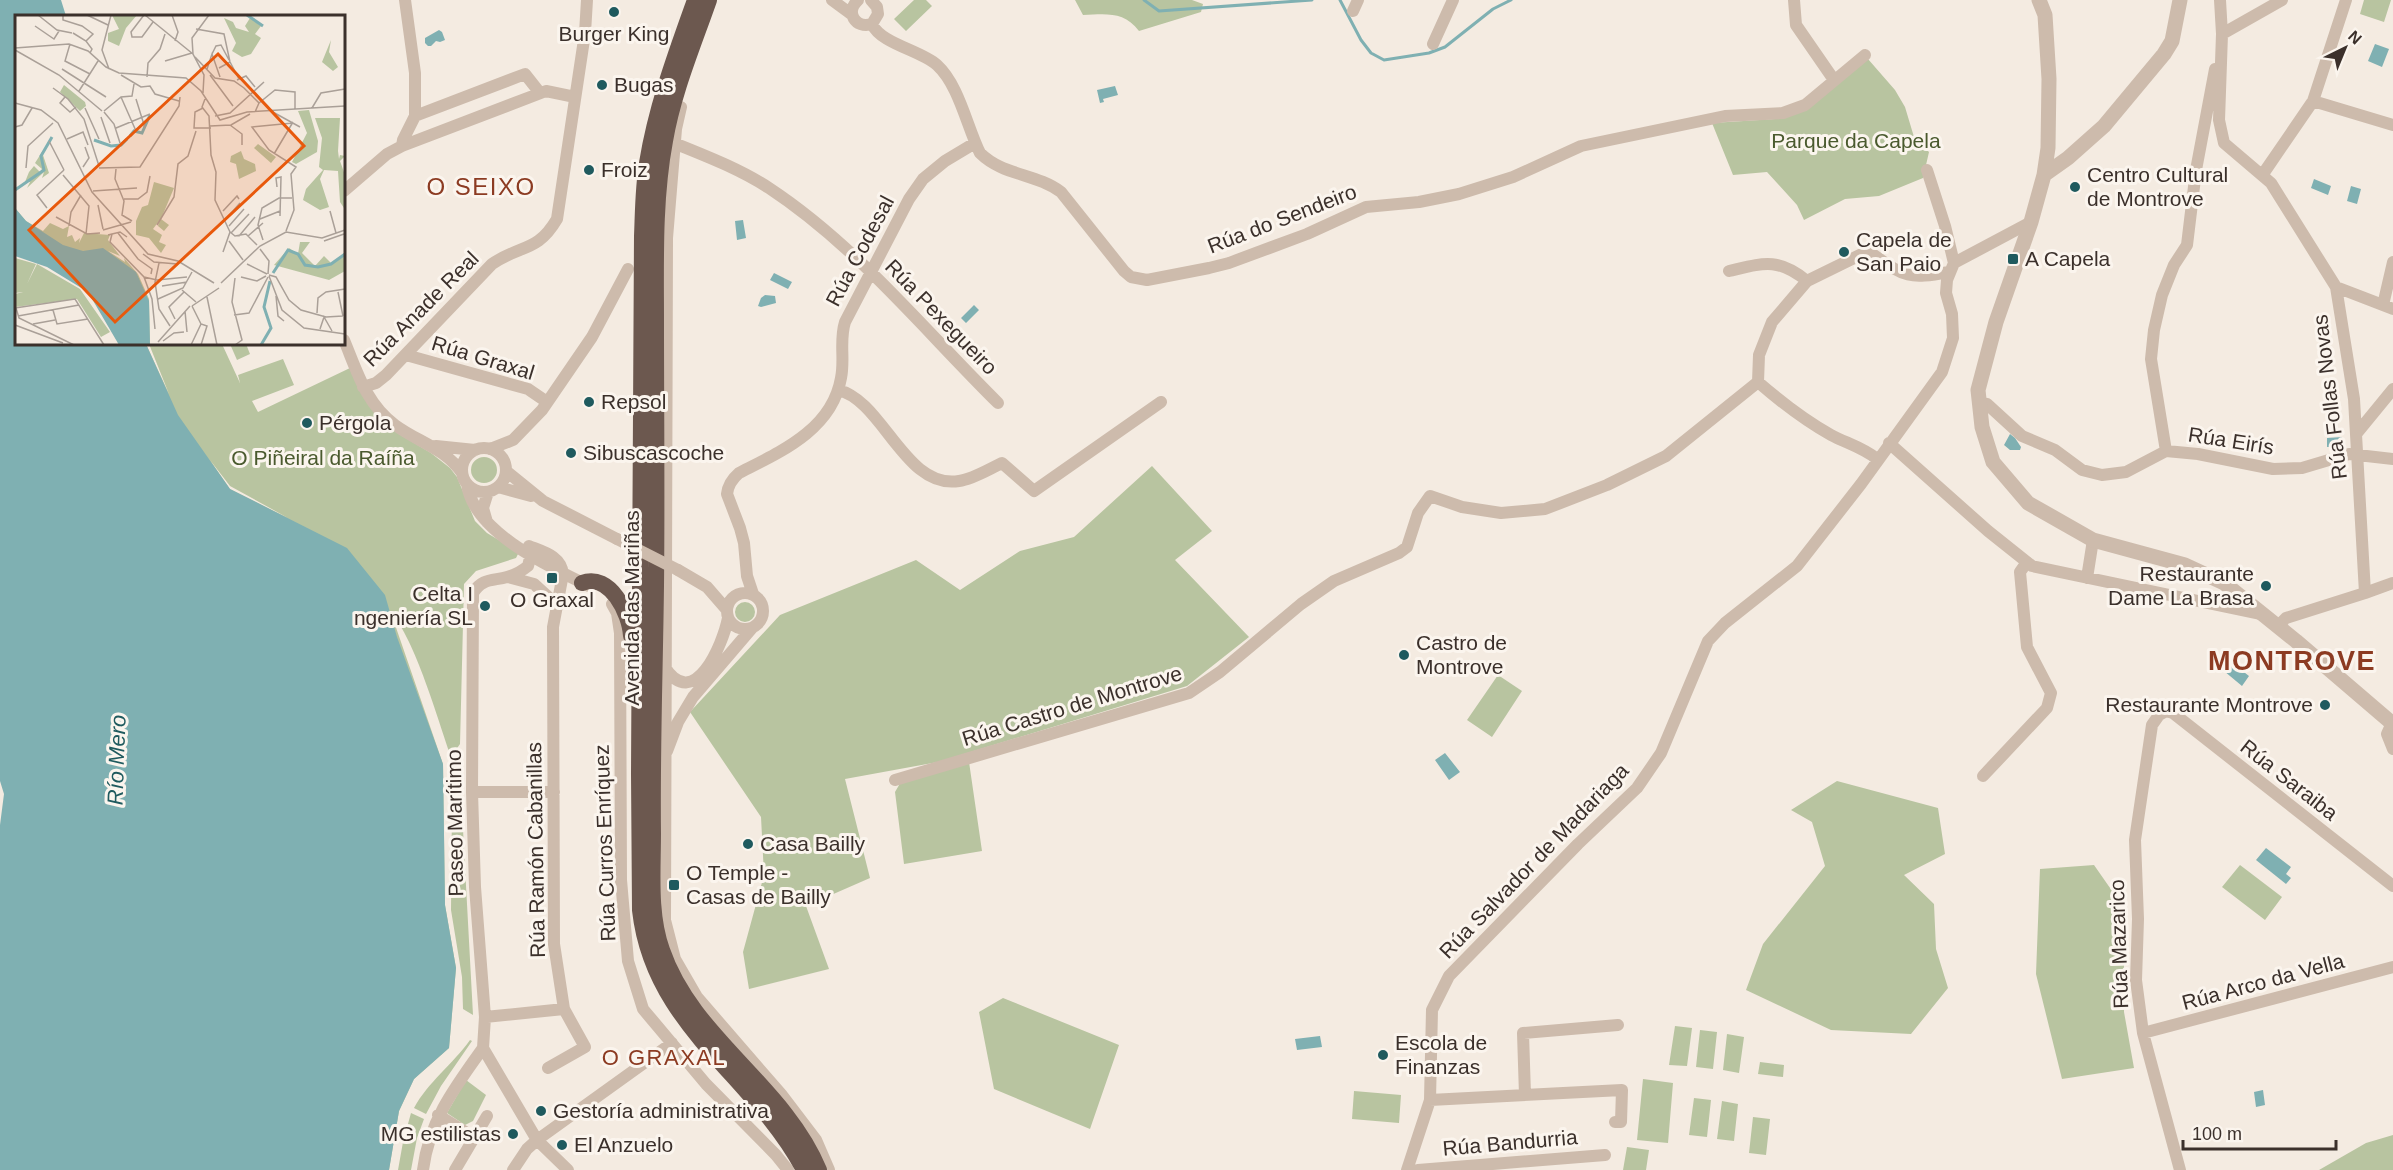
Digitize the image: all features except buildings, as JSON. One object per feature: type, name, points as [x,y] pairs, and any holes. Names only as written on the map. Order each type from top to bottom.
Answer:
[{"type":"highway","name":"Avenida das Mariñas","points":[[695,0],[672,65],[654,129],[645,178],[642,236],[639,774],[639,893],[642,927],[652,962],[664,989],[681,1016],[778,1129],[804,1170]]},
{"type":"highway","name":"Avenida das Mariñas","points":[[709,0],[665,141],[657,210],[653,789],[655,919],[661,948],[674,981],[682,994],[710,1031],[786,1116],[801,1137],[819,1170]]},
{"type":"highway","points":[[690,55],[709,21],[716,0]]},
{"type":"highway","points":[[628,269],[633,251],[635,199],[640,168],[645,147],[654,129]]},
{"type":"highway","points":[[582,583],[595,582],[610,590],[629,616],[632,735],[639,774]]},
{"type":"street","points":[[402,146],[402,140],[415,116],[415,74],[405,0]]},
{"type":"street","name":"Rúa Anade Real","points":[[363,387],[381,379],[492,264],[504,256],[541,241],[550,231],[559,212],[588,0]]},
{"type":"street","points":[[1432,44],[1453,0]]},
{"type":"street","points":[[1794,0],[1796,25],[1834,80]]},
{"type":"street","points":[[2039,0],[2045,15],[2049,79],[2048,148],[2044,175],[2031,222],[1996,322],[1978,390],[1982,427],[1993,462],[2008,483],[2028,503],[2093,540],[2185,565],[2224,583],[2392,723],[2387,734],[2393,749]]},
{"type":"street","points":[[2044,175],[2068,158],[2104,126],[2164,54],[2172,40],[2180,0]]},
{"type":"street","name":"Rúa Follas Novas","points":[[2220,0],[2222,51],[2219,120],[2224,143],[2271,183],[2336,287],[2354,399],[2364,593]]},
{"type":"street","points":[[2222,34],[2282,0]]},
{"type":"street","points":[[2263,174],[2313,102],[2346,0]]},
{"type":"street","name":"Rúa do Sendeiro","points":[[833,1],[855,6],[859,24],[872,24],[880,35],[938,66],[955,93],[980,153],[997,166],[1041,180],[1061,192],[1124,271],[1131,277],[1147,280],[1229,263],[1307,234],[1366,207],[1419,202],[1488,186],[1581,146],[1725,116],[1773,115],[1796,109],[1805,105],[1865,55]]},
{"type":"street","points":[[872,24],[877,18],[877,2]]},
{"type":"street","points":[[2166,451],[2151,358],[2154,330],[2162,295],[2174,265],[2187,245],[2207,105],[2222,51]]},
{"type":"street","points":[[690,55],[689,75],[674,143],[667,238],[664,903],[669,942],[675,959],[697,997],[781,1094],[816,1140],[830,1170]]},
{"type":"street","points":[[415,116],[525,74],[540,93]]},
{"type":"street","points":[[345,190],[387,154],[402,146],[546,91],[575,97]]},
{"type":"street","points":[[2313,102],[2393,125]]},
{"type":"street","name":"Rúa Pexegueiro","points":[[674,143],[743,174],[768,188],[836,240],[872,273],[998,403]]},
{"type":"street","name":"Rúa Codesal","points":[[753,594],[748,583],[744,543],[728,494],[731,481],[739,473],[795,445],[826,412],[838,390],[842,376],[842,331],[909,199],[923,179],[945,161],[975,143]]},
{"type":"street","name":"Rúa Salvador de Madariaga","points":[[1407,1170],[1430,1100],[1432,1011],[1449,976],[1578,844],[1637,788],[1661,753],[1708,641],[1725,623],[1797,566],[1941,372],[1953,338],[1952,314],[1946,293],[1952,268],[1945,226],[1927,170]]},
{"type":"street","points":[[1877,459],[1794,412],[1758,382],[1759,355],[1772,322],[1807,280],[1868,251],[1900,274],[1918,278],[1952,268],[2031,222]]},
{"type":"street","points":[[2336,287],[2388,307],[2393,262]]},
{"type":"street","points":[[1729,271],[1758,264],[1782,264],[1807,280]]},
{"type":"street","name":"Rúa Graxal","points":[[505,467],[521,433],[547,402],[592,337],[628,269]]},
{"type":"street","points":[[345,342],[363,387],[376,408],[396,426],[432,445],[454,463],[476,491],[493,489],[543,501],[699,582],[716,595],[736,626],[752,628]]},
{"type":"street","name":"Rúa Graxal","points":[[406,355],[528,389],[547,402]]},
{"type":"street","name":"Rúa Castro de Montrove","points":[[895,780],[1189,693],[1220,672],[1301,604],[1334,580],[1399,553],[1407,547],[1418,513],[1430,496],[1462,507],[1500,513],[1545,509],[1607,485],[1666,456],[1758,382]]},
{"type":"street","points":[[838,390],[853,394],[902,450],[935,479],[959,481],[1002,464],[1034,491],[1161,402]]},
{"type":"street","points":[[2357,433],[2393,390]]},
{"type":"street","name":"Rúa Eirís","points":[[1980,403],[1987,404],[2022,436],[2055,450],[2082,470],[2102,474],[2126,472],[2166,451],[2198,454],[2273,469],[2302,468],[2349,454],[2393,459]]},
{"type":"street","name":"Rúa Graxal","points":[[490,449],[505,444],[521,433]]},
{"type":"street","points":[[1889,443],[1988,531],[2032,566],[2264,614]]},
{"type":"street","points":[[432,445],[445,448],[490,449],[499,454],[505,467],[543,501]]},
{"type":"street","points":[[476,450],[466,457],[464,478],[473,507],[488,524],[505,537],[563,574]]},
{"type":"street","points":[[488,524],[483,508],[493,489],[503,480],[505,467]]},
{"type":"street","points":[[505,537],[554,558],[562,568],[563,574]]},
{"type":"street","points":[[2086,578],[2093,540]]},
{"type":"street","name":"Paseo Marítimo","points":[[483,1048],[485,1017],[475,887],[472,792],[474,592],[484,581],[508,577],[528,566],[531,554]]},
{"type":"street","points":[[1983,776],[2047,708],[2051,693],[2027,647],[2020,572],[2027,562]]},
{"type":"street","name":"Rúa Codesal","points":[[736,594],[746,567]]},
{"type":"street","name":"Rúa Curros Enríquez","points":[[563,574],[604,595],[617,613],[620,625],[621,880],[628,961],[643,1009],[706,1084],[788,1170]]},
{"type":"street","name":"Rúa Ramón Cabanillas","points":[[548,1068],[585,1047],[564,1009],[554,944],[553,627],[563,574]]},
{"type":"street","points":[[508,577],[534,584],[557,605],[564,595],[582,583]]},
{"type":"street","points":[[664,776],[667,749],[685,709],[760,621],[764,611],[761,601],[753,594],[736,594],[699,582]]},
{"type":"street","points":[[2278,626],[2286,618],[2393,582]]},
{"type":"street","points":[[664,666],[669,674],[678,680],[688,682],[698,678],[713,660],[719,648],[736,594]]},
{"type":"street","name":"Rúa Saraiba","points":[[2159,715],[2166,711],[2173,713],[2393,886]]},
{"type":"street","name":"Rúa Mazarico","points":[[2159,715],[2152,725],[2135,840],[2138,919],[2136,980],[2143,1034],[2180,1170]]},
{"type":"street","points":[[472,792],[554,792]]},
{"type":"street","name":"Rúa Arco da Vella","points":[[2143,1034],[2393,967]]},
{"type":"street","points":[[485,1017],[564,1009]]},
{"type":"street","points":[[1525,1095],[1523,1033],[1618,1025]]},
{"type":"street","points":[[513,1170],[537,1140],[672,1043]]},
{"type":"street","points":[[423,1170],[425,1153],[438,1115],[447,1098],[483,1048],[537,1140],[568,1170]]},
{"type":"street","points":[[1430,1100],[1622,1090],[1621,1122],[1615,1122]]},
{"type":"street","points":[[438,1115],[475,1138]]},
{"type":"street","points":[[455,1170],[488,1116]]},
{"type":"street","name":"Rúa Bandurria","points":[[1418,1170],[1605,1155]]},
{"type":"green space","points":[[914,0],[926,0],[932,6],[906,31],[894,19]]},
{"type":"green space","points":[[1075,0],[1192,0],[1203,4],[1201,12],[1139,31],[1127,20],[1114,15],[1083,15]]},
{"type":"green space","points":[[2364,0],[2391,0],[2384,22],[2360,14]]},
{"type":"green space","name":"Parque da Capela","points":[[1868,59],[1895,90],[1905,107],[1914,137],[1929,152],[1923,178],[1879,196],[1845,199],[1804,220],[1797,205],[1767,172],[1733,175],[1712,123],[1775,119]]},
{"type":"green space","name":"O Piñeiral da Raíña","points":[[146,345],[169,394],[149,345],[222,345],[240,383],[238,375],[283,359],[294,385],[252,401],[258,412],[350,368],[399,434],[431,453],[450,468],[457,477],[475,521],[487,533],[519,552],[516,558],[476,571],[464,584],[460,744],[451,757],[417,660],[409,641],[391,613],[443,764],[445,905],[456,968],[449,1048],[414,1079],[399,1111],[389,1170],[47,1170]],"holes":[[[210,460],[230,486],[288,518],[230,489]]]},
{"type":"green space","points":[[230,345],[246,345],[250,354],[237,360]]},
{"type":"green space","points":[[484,457],[493,461],[497,470],[493,479],[484,483],[475,479],[471,470],[475,461]]},
{"type":"green space","points":[[1152,466],[1212,531],[1175,560],[1249,637],[1187,686],[938,762],[845,779],[870,878],[806,906],[829,969],[749,989],[743,952],[764,875],[761,817],[690,712],[780,615],[916,560],[960,590],[1020,551],[1074,537]]},
{"type":"green space","points":[[745,602],[752,605],[755,612],[752,619],[745,622],[738,619],[735,612],[738,605]]},
{"type":"green space","points":[[1498,675],[1522,691],[1492,737],[1467,720]]},
{"type":"green space","points":[[969,762],[982,851],[904,864],[895,792],[902,780]]},
{"type":"green space","points":[[1837,781],[1938,808],[1945,854],[1904,875],[1934,904],[1936,949],[1948,988],[1911,1034],[1831,1030],[1746,990],[1763,944],[1825,866],[1812,822],[1791,810]]},
{"type":"green space","points":[[460,793],[473,1015],[463,1009],[462,977],[451,910],[452,802]]},
{"type":"green space","points":[[2094,865],[2124,908],[2124,1012],[2134,1068],[2062,1079],[2036,974],[2040,869]]},
{"type":"green space","points":[[2240,865],[2282,897],[2265,920],[2222,887]]},
{"type":"green space","points":[[1003,998],[1119,1045],[1090,1129],[994,1089],[979,1012]]},
{"type":"green space","points":[[1675,1026],[1692,1028],[1687,1066],[1669,1065]]},
{"type":"green space","points":[[1700,1030],[1717,1032],[1713,1069],[1696,1067]]},
{"type":"green space","points":[[1727,1034],[1744,1037],[1739,1073],[1723,1070]]},
{"type":"green space","points":[[470,1040],[472,1041],[441,1086],[426,1114],[414,1108],[426,1090]]},
{"type":"green space","points":[[1760,1062],[1784,1065],[1783,1077],[1758,1074]]},
{"type":"green space","points":[[1643,1079],[1673,1083],[1668,1143],[1637,1140]]},
{"type":"green space","points":[[466,1080],[486,1095],[473,1121],[465,1125],[447,1113]]},
{"type":"green space","points":[[1354,1091],[1401,1095],[1399,1123],[1352,1119]]},
{"type":"green space","points":[[1694,1098],[1711,1100],[1707,1137],[1689,1135]]},
{"type":"green space","points":[[1722,1101],[1738,1104],[1734,1141],[1717,1139]]},
{"type":"green space","points":[[411,1113],[424,1119],[417,1138],[411,1170],[398,1170],[403,1142]]},
{"type":"green space","points":[[1753,1117],[1770,1119],[1766,1155],[1749,1153]]},
{"type":"green space","points":[[2393,1135],[2393,1170],[2319,1170],[2366,1143]]},
{"type":"green space","points":[[1627,1147],[1649,1150],[1646,1170],[1623,1170]]},
{"type":"water","name":"Río Mero","points":[[0,0],[61,0],[66,15],[15,15],[15,345],[146,345],[178,415],[230,489],[347,548],[385,595],[397,637],[443,764],[445,905],[456,968],[449,1048],[414,1079],[399,1111],[389,1170],[0,1170],[0,825],[4,794],[0,781]]},
{"type":"water","points":[[439,30],[445,40],[436,41],[428,46],[425,38]]},
{"type":"water","points":[[2375,44],[2389,49],[2382,67],[2368,61]]},
{"type":"water","points":[[1115,86],[1118,95],[1103,99],[1104,102],[1100,103],[1097,90]]},
{"type":"water","points":[[2314,179],[2331,186],[2328,195],[2311,188]]},
{"type":"water","points":[[2351,186],[2361,189],[2357,204],[2347,201]]},
{"type":"water","points":[[743,220],[746,238],[737,240],[735,221]]},
{"type":"water","points":[[774,273],[792,282],[788,289],[770,280]]},
{"type":"water","points":[[765,295],[775,296],[776,303],[758,306]]},
{"type":"water","points":[[974,305],[979,310],[966,323],[961,318]]},
{"type":"water","points":[[2010,434],[2021,447],[2020,450],[2010,450],[2004,445]]},
{"type":"water","points":[[2342,437],[2343,446],[2327,447],[2327,438]]},
{"type":"water","points":[[2231,662],[2249,676],[2242,686],[2224,671]]},
{"type":"water","points":[[1445,753],[1460,772],[1449,780],[1435,760]]},
{"type":"water","points":[[2266,848],[2291,867],[2286,874],[2291,878],[2286,884],[2256,860]]},
{"type":"water","points":[[1320,1036],[1322,1047],[1297,1050],[1295,1039]]},
{"type":"water","points":[[2263,1090],[2265,1105],[2256,1107],[2254,1092]]},
{"type":"waterway","points":[[1144,0],[1159,11],[1312,0]]},
{"type":"waterway","points":[[1340,0],[1361,40],[1371,53],[1384,60],[1429,53],[1445,47],[1493,9],[1511,0]]},
{"type":"place","name":"Burger King","points":[[614,12]]},
{"type":"place","name":"Bugas","points":[[602,85]]},
{"type":"place","name":"Froiz","points":[[589,170]]},
{"type":"place","name":"Centro Cultural de Montrove","points":[[2075,187]]},
{"type":"place","name":"Capela de San Paio","points":[[1844,252]]},
{"type":"place","name":"A Capela","points":[[2013,259]]},
{"type":"place","name":"Repsol","points":[[589,402]]},
{"type":"place","name":"Pérgola","points":[[307,423]]},
{"type":"place","name":"Sibuscascoche","points":[[571,453]]},
{"type":"place","name":"O Graxal","points":[[552,578]]},
{"type":"place","name":"Restaurante Dame La Brasa","points":[[2266,586]]},
{"type":"place","name":"Celta I ngeniería SL","points":[[485,606]]},
{"type":"place","name":"Castro de Montrove","points":[[1404,655]]},
{"type":"place","name":"Restaurante Montrove","points":[[2325,705]]},
{"type":"place","name":"Casa Bailly","points":[[748,844]]},
{"type":"place","name":"O Temple - Casas de Bailly","points":[[674,885]]},
{"type":"place","name":"Escola de Finanzas","points":[[1383,1055]]},
{"type":"place","name":"Gestoría administrativa","points":[[541,1111]]},
{"type":"place","name":"MG estilistas","points":[[513,1134]]},
{"type":"place","name":"El Anzuelo","points":[[562,1145]]},
{"type":"district","name":"O SEIXO","points":[[481,187]]},
{"type":"district","name":"MONTROVE","points":[[2292,661]]},
{"type":"district","name":"O GRAXAL","points":[[664,1057]]}]
